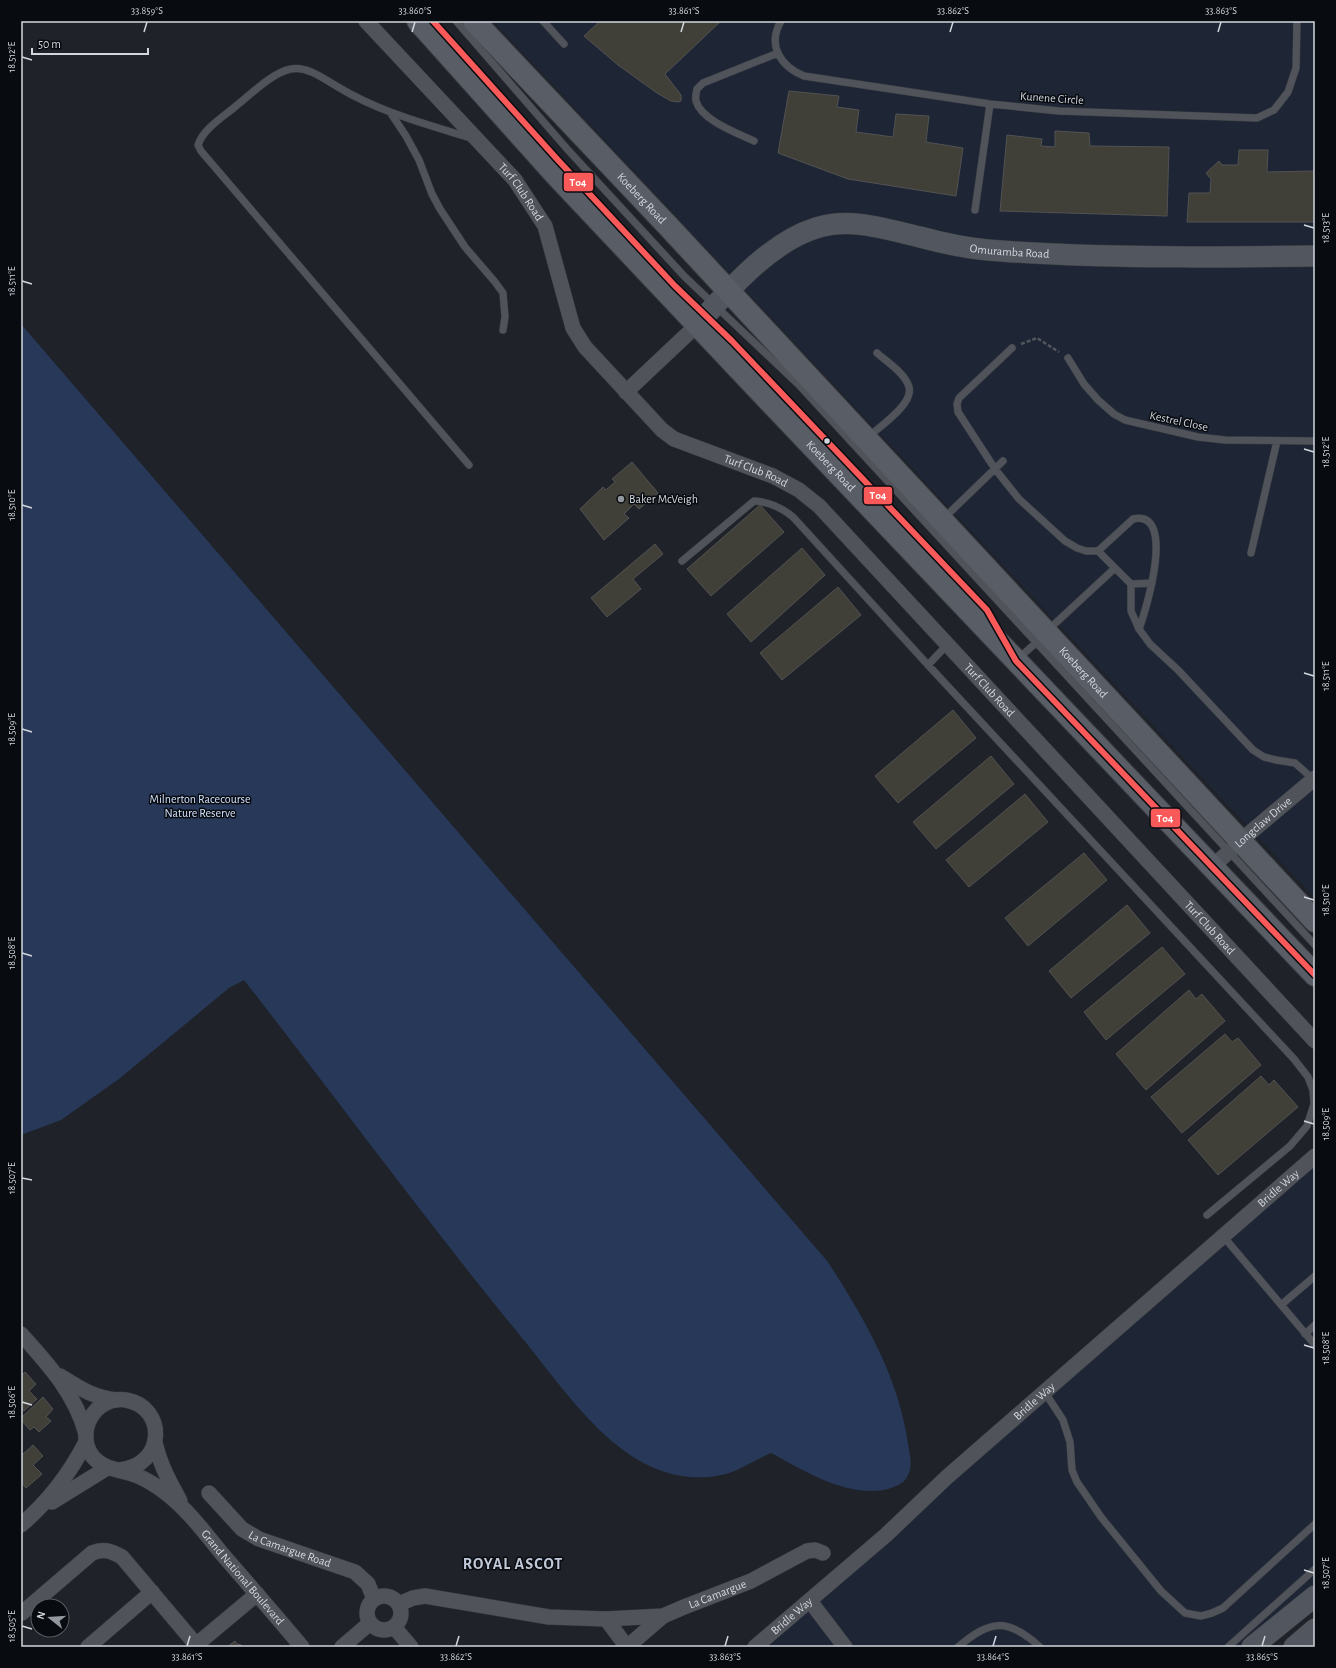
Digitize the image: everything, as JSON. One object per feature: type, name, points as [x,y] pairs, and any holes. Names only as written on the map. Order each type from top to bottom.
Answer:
[{"type":"main road","name":"Koeberg Road","points":[[418,21],[555,174],[712,309],[867,439],[942,519],[1041,637],[1235,846],[1315,921]]},
{"type":"main road","name":"Koeberg Road","points":[[474,21],[712,309],[1016,661],[1315,975]]},
{"type":"main road","name":"Omuramba Road","points":[[712,309],[771,252],[793,236],[817,227],[842,223],[872,225],[950,244],[1005,252],[1133,257],[1315,256]]},
{"type":"main road","points":[[1252,1647],[1315,1596]]},
{"type":"main road","points":[[1294,1647],[1315,1629]]},
{"type":"street","name":"Turf Club Road","points":[[366,21],[515,180],[545,226],[573,328],[585,347],[626,392],[662,430],[674,439],[774,476],[799,490],[819,506],[1315,1041]]},
{"type":"street","points":[[626,392],[712,309]]},
{"type":"street","name":"Longclaw Drive","points":[[1212,868],[1235,846],[1314,779]]},
{"type":"street","name":"Bridle Way","points":[[755,1647],[886,1535],[947,1477],[1315,1156]]},
{"type":"street","points":[[21,1334],[56,1373],[77,1406],[86,1438],[94,1458],[113,1469]]},
{"type":"street","points":[[37,1511],[113,1469],[129,1469],[138,1466],[146,1460],[155,1443],[154,1424],[150,1415],[144,1408],[131,1401],[99,1397],[82,1390],[56,1373]]},
{"type":"street","points":[[21,1525],[37,1511],[61,1485],[73,1467],[86,1438],[87,1424],[92,1415],[99,1407],[107,1402],[117,1400]]},
{"type":"street","name":"Grand National Boulevard","points":[[155,1443],[159,1459],[167,1479],[184,1509],[302,1647]]},
{"type":"street","name":"Grand National Boulevard","points":[[113,1469],[139,1477],[150,1483],[184,1509]]},
{"type":"street","name":"La Camargue Road","points":[[209,1492],[242,1529],[259,1539],[355,1572],[368,1584],[374,1598]]},
{"type":"street","points":[[22,1613],[92,1553],[101,1549],[111,1551],[122,1557],[197,1646],[257,1594]]},
{"type":"street","name":"La Camargue","points":[[399,1604],[413,1598],[435,1597],[549,1617],[606,1619],[664,1616],[751,1581],[807,1551],[816,1550],[823,1553]]},
{"type":"street","points":[[88,1647],[152,1592]]},
{"type":"street","points":[[385,1596],[391,1597],[399,1604],[402,1616],[399,1622],[389,1630],[376,1629],[370,1623],[367,1612],[369,1604],[374,1598],[385,1596]]},
{"type":"street","points":[[810,1601],[845,1647]]},
{"type":"street","points":[[606,1619],[627,1647],[664,1616]]},
{"type":"street","points":[[342,1647],[370,1623]]},
{"type":"street","points":[[394,1627],[411,1647]]},
{"type":"lane","points":[[433,21],[557,159],[675,286],[712,309]]},
{"type":"lane","points":[[456,21],[568,150],[685,277],[712,309],[798,384],[1041,637]]},
{"type":"lane","points":[[542,21],[564,44]]},
{"type":"lane","points":[[754,141],[709,118],[700,110],[696,101],[697,89],[703,83],[778,53],[774,41],[776,30],[781,21]]},
{"type":"lane","name":"Kunene Circle","points":[[778,53],[785,64],[794,72],[804,76],[990,104],[1059,111],[1257,118],[1274,110],[1288,92],[1296,68],[1297,21]]},
{"type":"lane","points":[[469,465],[266,228],[201,151],[198,145],[200,139],[208,130],[248,96],[280,72],[291,69],[302,69],[316,74],[355,98],[479,141]]},
{"type":"lane","points":[[975,210],[990,104]]},
{"type":"lane","points":[[390,111],[419,160],[432,194],[440,209],[465,246],[503,293],[505,317],[503,330]]},
{"type":"lane","points":[[1012,348],[959,398],[957,404],[958,412],[995,469],[1019,498],[1057,534],[1077,548],[1086,551],[1098,551],[1133,519],[1140,518],[1148,520],[1152,524],[1155,538],[1156,556],[1148,603],[1140,629]]},
{"type":"lane","points":[[867,439],[905,405],[909,396],[909,387],[903,377],[877,353]]},
{"type":"lane","name":"Kestrel Close","points":[[1068,358],[1084,384],[1098,400],[1114,414],[1125,420],[1198,437],[1225,440],[1315,441]]},
{"type":"lane","points":[[1251,553],[1277,441]]},
{"type":"lane","points":[[942,519],[1003,461]]},
{"type":"lane","points":[[682,561],[754,501],[764,502],[793,516],[928,665],[1294,1059],[1308,1077],[1313,1090],[1314,1104],[1307,1126],[1290,1146],[1207,1215]]},
{"type":"lane","points":[[1098,551],[1131,584],[1131,611],[1150,644],[1178,670],[1253,750],[1264,757],[1295,763],[1314,779]]},
{"type":"lane","points":[[1016,661],[1115,568]]},
{"type":"lane","points":[[1131,584],[1152,583]]},
{"type":"lane","points":[[928,665],[947,645]]},
{"type":"lane","points":[[1235,846],[1315,945]]},
{"type":"lane","points":[[1223,1236],[1315,1345]]},
{"type":"lane","points":[[1281,1305],[1315,1276]]},
{"type":"lane","points":[[1305,1334],[1315,1325]]},
{"type":"lane","points":[[1044,1392],[1059,1412],[1067,1430],[1070,1442],[1072,1470],[1077,1482],[1101,1516],[1161,1591],[1185,1613],[1200,1616],[1212,1614],[1223,1608],[1315,1524]]},
{"type":"lane","points":[[1228,1647],[1315,1569]]},
{"type":"lane","points":[[960,1646],[976,1632],[992,1626],[1014,1629],[1028,1636],[1040,1647]]},
{"type":"path","points":[[1012,348],[1037,338],[1068,358]]},
{"type":"shaded area","points":[[493,21],[1315,21],[1315,898]]},
{"type":"shaded area","points":[[1315,1156],[1315,1596],[1252,1647],[755,1647]]},
{"type":"green space","name":"Milnerton Racecourse Nature Reserve","points":[[21,324],[828,1262],[867,1327],[897,1395],[910,1452],[910,1469],[903,1482],[884,1490],[869,1491],[839,1486],[811,1474],[771,1453],[727,1474],[706,1477],[685,1476],[664,1472],[634,1458],[598,1429],[566,1393],[416,1205],[244,980],[229,988],[119,1079],[61,1120],[21,1135]]},
{"type":"building","points":[[600,21],[721,21],[665,74],[681,95],[681,101],[678,102],[671,101],[657,93],[618,65],[584,36]]},
{"type":"building","points":[[789,91],[839,96],[837,107],[859,110],[856,132],[893,137],[896,114],[929,116],[926,142],[963,148],[956,196],[848,179],[778,153]]},
{"type":"building","points":[[1055,131],[1089,133],[1090,146],[1169,147],[1167,216],[1000,211],[1007,135],[1042,139],[1041,146],[1055,147]]},
{"type":"building","points":[[1239,150],[1268,150],[1267,172],[1315,171],[1315,222],[1187,222],[1189,193],[1210,193],[1211,179],[1206,173],[1219,161],[1222,165],[1238,165]]},
{"type":"building","name":"Baker McVeigh","points":[[632,462],[658,493],[639,509],[634,504],[624,514],[629,518],[604,540],[580,509],[603,487],[606,490],[615,482],[612,479]]},
{"type":"building","points":[[760,505],[784,532],[711,596],[687,569]]},
{"type":"building","points":[[655,544],[663,554],[633,579],[641,589],[607,617],[591,598]]},
{"type":"building","points":[[802,548],[825,575],[751,642],[727,614]]},
{"type":"building","points":[[838,587],[861,615],[782,680],[760,653]]},
{"type":"building","points":[[953,710],[976,738],[898,803],[875,776]]},
{"type":"building","points":[[991,756],[1014,784],[936,849],[913,822]]},
{"type":"building","points":[[1025,794],[1048,822],[969,887],[946,860]]},
{"type":"building","points":[[1084,853],[1107,880],[1028,946],[1005,918]]},
{"type":"building","points":[[1127,905],[1150,933],[1071,998],[1049,971]]},
{"type":"building","points":[[1162,947],[1185,974],[1106,1040],[1084,1012]]},
{"type":"building","points":[[1189,990],[1196,999],[1202,994],[1225,1021],[1146,1090],[1116,1054]]},
{"type":"building","points":[[1225,1034],[1232,1042],[1238,1038],[1261,1065],[1182,1133],[1151,1097]]},
{"type":"building","points":[[1261,1076],[1269,1085],[1274,1080],[1298,1107],[1218,1175],[1188,1140]]},
{"type":"building","points":[[25,1372],[36,1384],[29,1391],[37,1399],[24,1411],[21,1408],[21,1376]]},
{"type":"building","points":[[43,1397],[53,1409],[46,1417],[51,1421],[39,1432],[34,1427],[30,1430],[21,1418]]},
{"type":"building","points":[[33,1445],[43,1456],[33,1465],[42,1474],[26,1488],[21,1482],[21,1452],[23,1454]]},
{"type":"building","points":[[235,1641],[238,1645],[240,1644],[243,1647],[227,1647]]},
{"type":"transit line","name":"T04","points":[[433,21],[557,159],[675,286],[732,341],[987,610],[1016,661],[1315,975]]},
{"type":"place","name":"Baker McVeigh","points":[[621,499]]},
{"type":"district","name":"ROYAL ASCOT","points":[[513,1563]]}]
